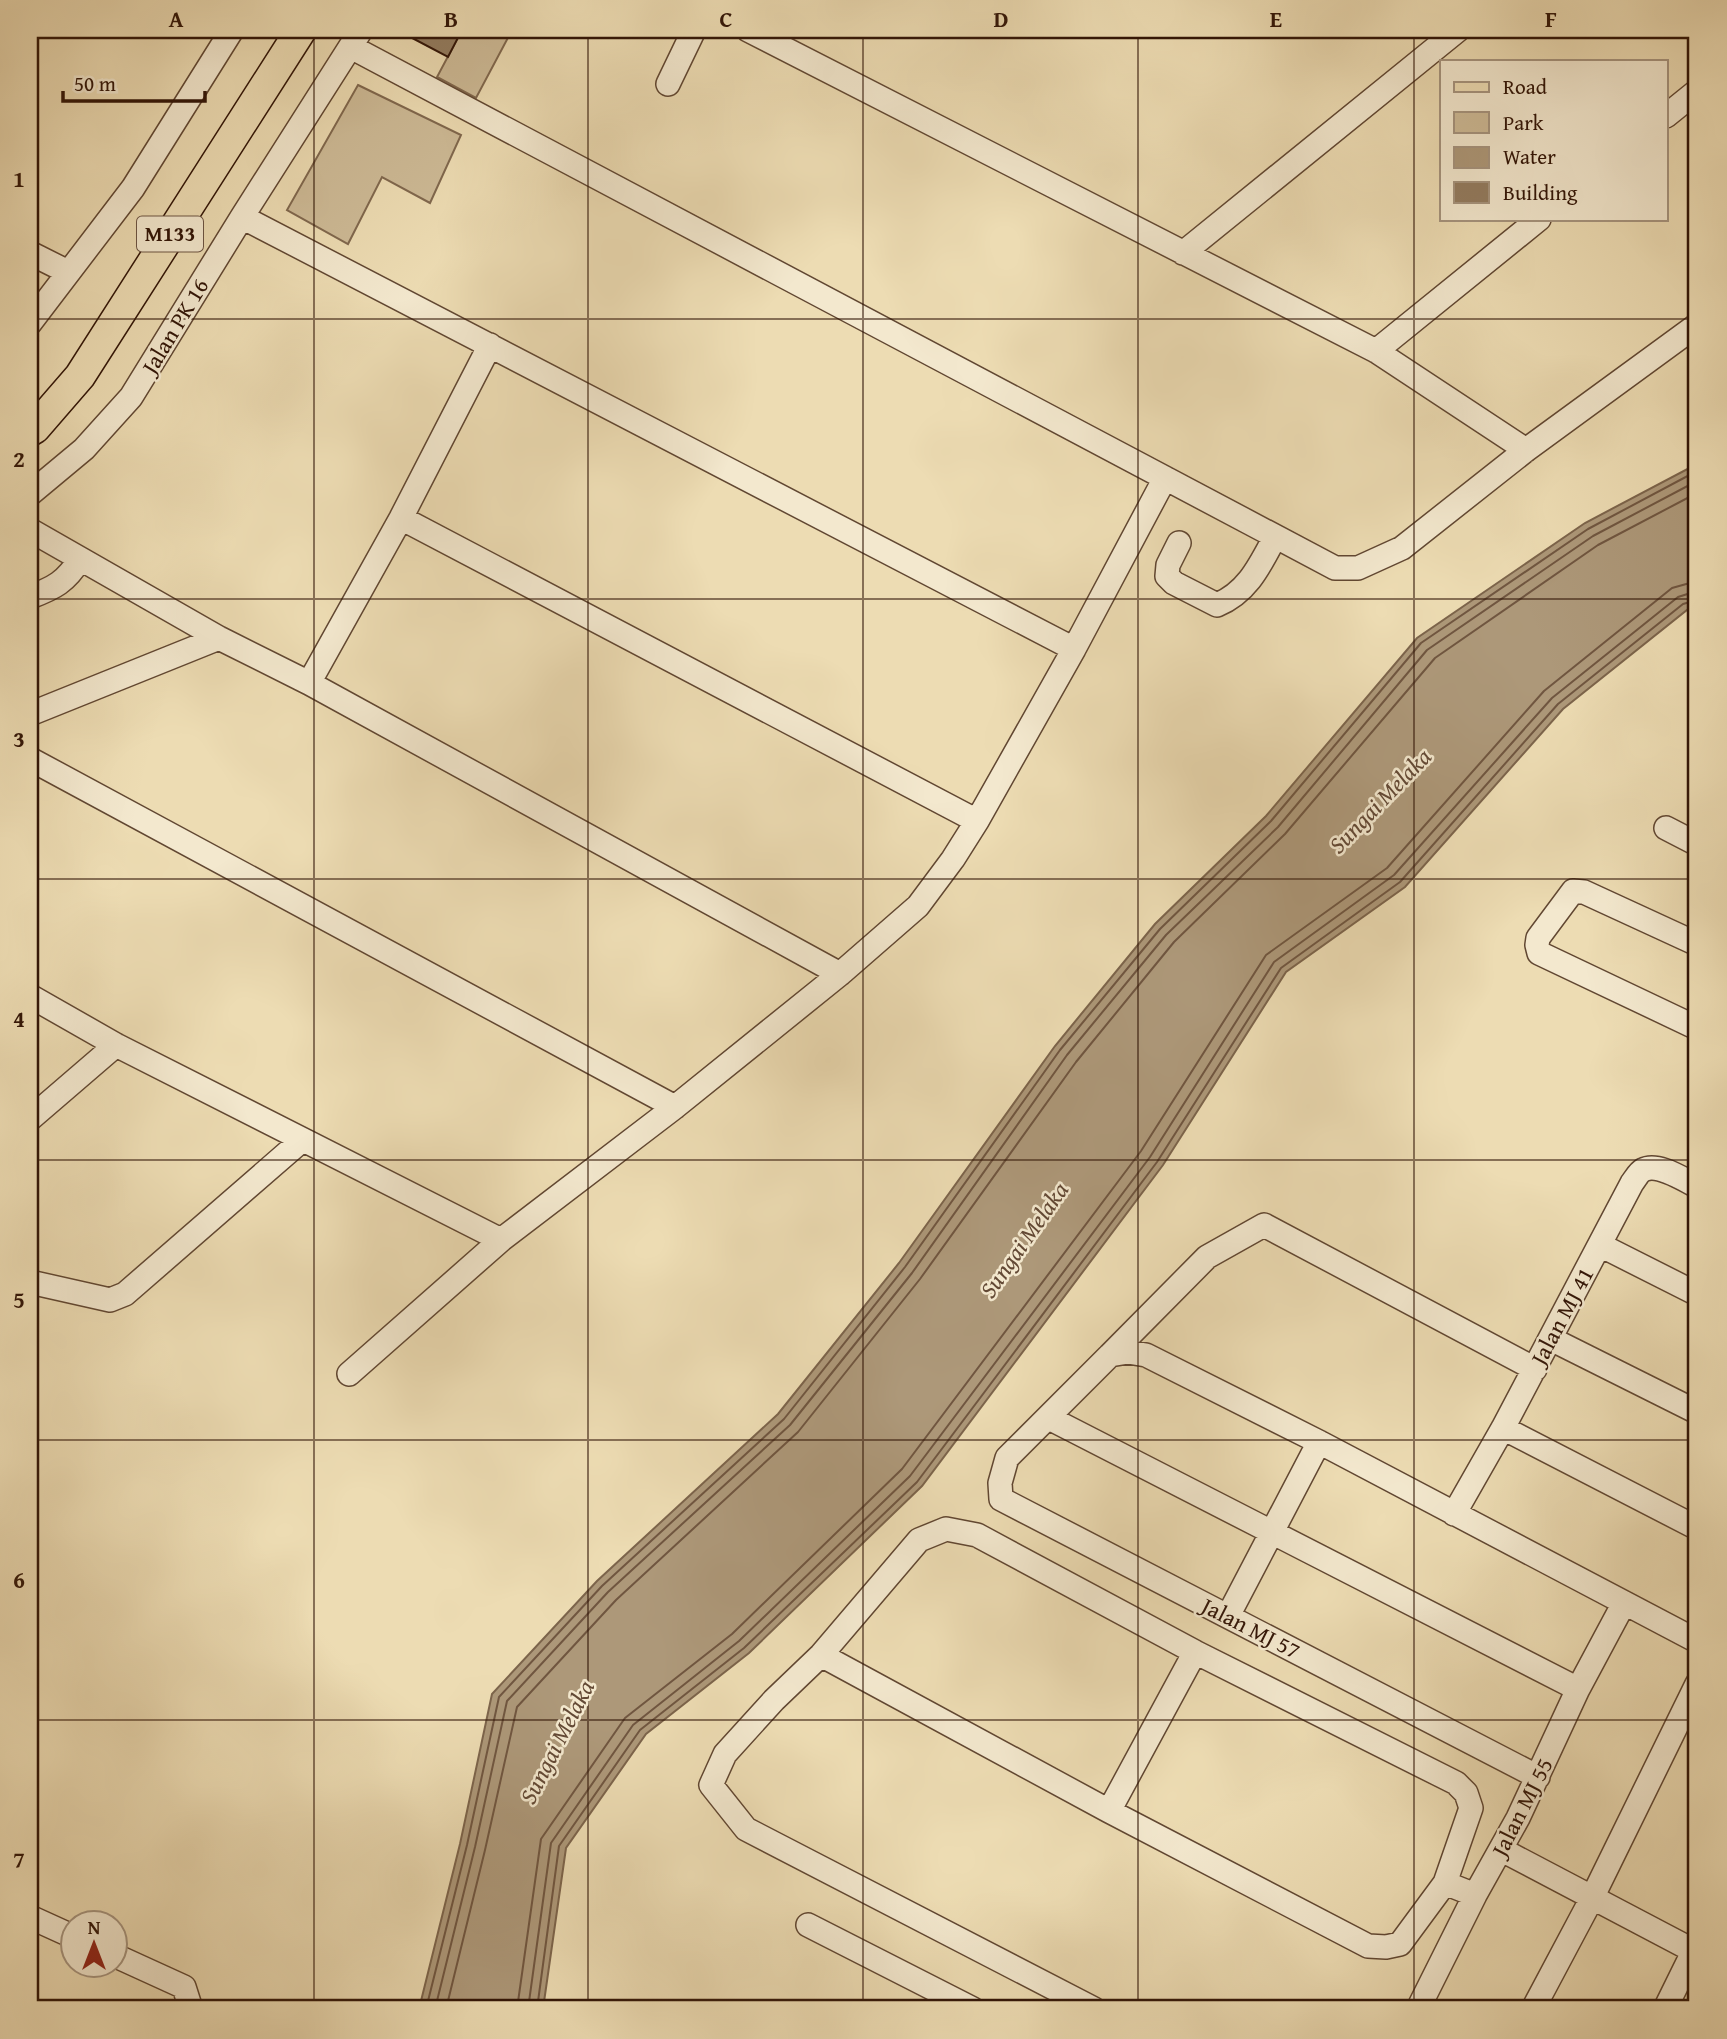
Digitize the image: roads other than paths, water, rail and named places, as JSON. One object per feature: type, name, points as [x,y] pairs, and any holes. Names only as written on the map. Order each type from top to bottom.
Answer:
[{"type":"main road","name":"M133","points":[[30,431],[80,376],[300,30]]},
{"type":"street","points":[[30,323],[133,188],[232,30]]},
{"type":"street","points":[[667,84],[694,30]]},
{"type":"street","points":[[748,30],[1376,351],[1526,450]]},
{"type":"street","points":[[1183,253],[1458,30]]},
{"type":"street","points":[[356,38],[1335,568],[1358,568],[1402,548],[1526,450],[1697,326]]},
{"type":"street","name":"Jalan PK 16","points":[[30,494],[85,449],[131,397],[356,38]]},
{"type":"street","points":[[1668,114],[1697,91]]},
{"type":"street","points":[[242,216],[1073,649]]},
{"type":"street","points":[[1376,351],[1538,220]]},
{"type":"street","points":[[30,253],[68,272]]},
{"type":"street","points":[[309,683],[401,517],[490,345]]},
{"type":"street","points":[[349,1374],[501,1240],[675,1107],[840,974],[918,906],[977,821],[1165,478]]},
{"type":"street","points":[[401,517],[977,821]]},
{"type":"street","points":[[30,530],[219,638],[309,683],[840,974]]},
{"type":"street","points":[[1179,543],[1168,565],[1167,576],[1174,583],[1217,605],[1226,601],[1256,575],[1275,537]]},
{"type":"street","points":[[30,597],[58,586],[71,574],[80,559]]},
{"type":"street","points":[[30,714],[219,638]]},
{"type":"street","points":[[30,759],[675,1107]]},
{"type":"street","points":[[1666,828],[1697,844]]},
{"type":"street","points":[[1697,944],[1584,892],[1573,891],[1538,939],[1537,945],[1539,953],[1697,1028]]},
{"type":"street","points":[[30,996],[116,1045],[301,1141],[501,1240]]},
{"type":"street","points":[[30,1119],[116,1045]]},
{"type":"street","points":[[30,1282],[110,1300],[125,1294],[301,1141]]},
{"type":"street","name":"Jalan MJ 41","points":[[1454,1514],[1535,1369],[1632,1183],[1644,1170],[1662,1170],[1697,1186]]},
{"type":"street","points":[[1535,1369],[1265,1225],[1208,1257],[1049,1418],[1578,1689]]},
{"type":"street","points":[[1600,1245],[1697,1294]]},
{"type":"street","points":[[1551,1339],[1697,1412]]},
{"type":"street","points":[[1110,1355],[1128,1352],[1146,1355],[1319,1442],[1697,1641]]},
{"type":"street","name":"Jalan MJ 57","points":[[1049,1418],[1007,1458],[1000,1483],[1001,1499],[1538,1777]]},
{"type":"street","points":[[1503,1428],[1697,1528]]},
{"type":"street","points":[[1228,1616],[1319,1442]]},
{"type":"street","points":[[821,1655],[1109,1811],[1368,1946],[1386,1947],[1400,1944],[1445,1883],[1471,1808],[1466,1793],[1456,1783],[1195,1653],[977,1535],[946,1529],[919,1540],[821,1655],[774,1700],[725,1754],[711,1785],[746,1829],[1094,2009]]},
{"type":"street","name":"Jalan MJ 55","points":[[1418,2009],[1475,1895],[1502,1850],[1578,1689],[1624,1603]]},
{"type":"street","points":[[1109,1811],[1195,1653]]},
{"type":"street","points":[[1534,2009],[1697,1684]]},
{"type":"street","points":[[1502,1850],[1592,1898],[1696,1948],[1674,2006]]},
{"type":"street","points":[[1445,1883],[1475,1895]]},
{"type":"street","points":[[30,1917],[60,1931]]},
{"type":"street","points":[[808,1926],[973,2009]]},
{"type":"street","points":[[130,1962],[184,1987],[191,2009]]},
{"type":"water","name":"Sungai Melaka","points":[[1697,464],[1697,607],[1687,610],[1563,709],[1405,887],[1286,972],[1163,1165],[922,1486],[749,1653],[646,1734],[566,1848],[543,2009],[419,2009],[460,1844],[492,1694],[597,1581],[778,1414],[899,1263],[1055,1046],[1155,924],[1266,816],[1417,638],[1585,523]]}]
